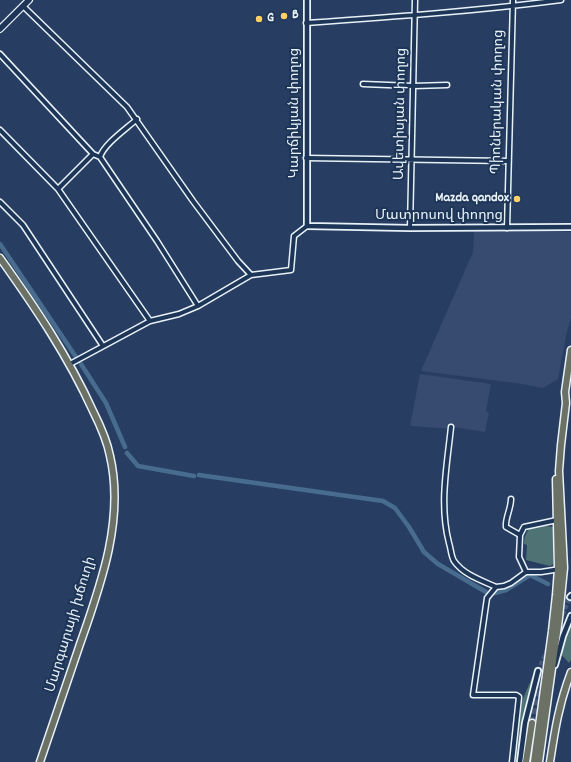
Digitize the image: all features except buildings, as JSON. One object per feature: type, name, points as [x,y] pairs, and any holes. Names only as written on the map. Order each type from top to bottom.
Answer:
[{"type":"main road","points":[[0,29],[29,0]]},
{"type":"main road","name":"Մարգարայի խճուղի","points":[[0,258],[33,305],[70,364],[86,396],[106,439],[111,457],[114,491],[113,526],[97,592],[40,762]]},
{"type":"main road","points":[[534,762],[561,569],[556,520],[556,464],[563,400],[571,350]]},
{"type":"main road","points":[[539,762],[551,676],[561,569],[559,471],[566,403],[565,392]]},
{"type":"main road","points":[[550,762],[557,716],[562,695],[571,672]]},
{"type":"main road","points":[[526,762],[532,723]]},
{"type":"street","name":"Կարճիկյան փողոց","points":[[307,0],[307,226]]},
{"type":"street","name":"Ավետիսյան փողոց","points":[[410,228],[415,0]]},
{"type":"street","name":"Պիոներական փողոց","points":[[507,228],[513,0]]},
{"type":"street","points":[[306,23],[415,15],[561,0]]},
{"type":"street","points":[[23,6],[127,107],[137,119],[192,201],[238,261],[251,275]]},
{"type":"street","points":[[0,54],[93,154],[100,157],[157,240],[198,306]]},
{"type":"street","points":[[363,84],[413,86],[447,85]]},
{"type":"street","points":[[100,157],[102,152],[113,140],[137,119]]},
{"type":"street","points":[[0,130],[58,189],[150,321]]},
{"type":"street","points":[[58,189],[93,154]]},
{"type":"street","points":[[306,158],[508,161]]},
{"type":"street","points":[[0,202],[23,225],[104,346]]},
{"type":"street","points":[[70,364],[150,321],[179,314],[198,306],[251,275],[290,270],[294,236],[307,226]]},
{"type":"street","name":"Մատրոսով փողոց","points":[[307,226],[410,228],[571,227]]},
{"type":"street","points":[[452,427],[444,493],[446,529],[453,560],[463,570],[472,576],[496,586],[504,586],[511,583],[526,572],[541,572],[561,569]]},
{"type":"street","points":[[512,499],[506,527],[520,535]]},
{"type":"street","points":[[526,572],[519,557],[520,535],[524,527],[556,520]]},
{"type":"street","points":[[496,586],[486,598],[473,695],[516,695],[519,697],[512,762]]},
{"type":"street","points":[[551,676],[563,636],[571,616]]},
{"type":"street","points":[[520,762],[525,723],[538,671]]},
{"type":"shaded area","points":[[474,230],[571,232],[571,319],[567,331],[558,379],[543,388],[516,383],[421,371],[473,252]]},
{"type":"shaded area","points":[[420,374],[491,384],[486,411],[489,412],[485,432],[454,427],[453,429],[410,426]]},
{"type":"green space","points":[[539,525],[553,527],[553,564],[550,566],[526,560],[527,545],[524,544],[524,540],[527,531],[530,528],[537,527]]},
{"type":"green space","points":[[571,624],[571,660],[569,663],[560,653]]},
{"type":"green space","points":[[534,673],[536,674],[522,718],[518,762],[515,762],[522,701]]},
{"type":"waterway","points":[[0,244],[76,357]]},
{"type":"waterway","points":[[81,364],[106,403],[125,447]]},
{"type":"waterway","points":[[127,453],[138,466],[194,476]]},
{"type":"waterway","points":[[199,475],[383,501],[395,508],[409,527],[424,552],[438,564],[486,592]]},
{"type":"waterway","points":[[495,593],[506,590],[530,575],[548,584]]},
{"type":"tunnel","points":[[560,621],[570,597]]},
{"type":"tunnel","points":[[538,671],[548,648]]},
{"type":"tunnel","points":[[532,723],[543,681]]},
{"type":"place","name":"B","points":[[284,16]]},
{"type":"place","name":"G","points":[[259,19]]},
{"type":"place","name":"Mazda qandox","points":[[517,199]]}]
